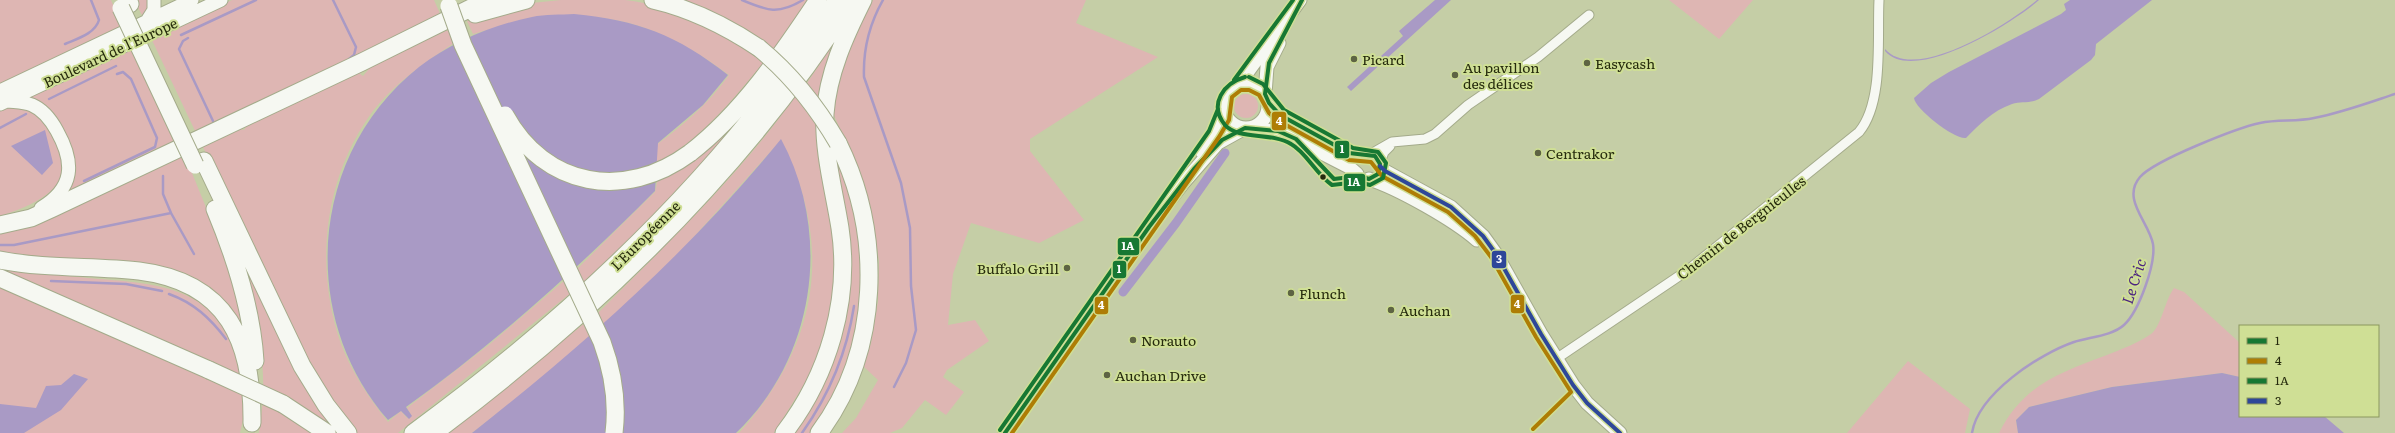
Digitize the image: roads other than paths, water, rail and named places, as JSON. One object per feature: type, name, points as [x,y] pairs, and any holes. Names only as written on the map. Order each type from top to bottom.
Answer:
[{"type":"highway","points":[[4,224],[41,214],[362,62],[487,0]]},
{"type":"highway","points":[[362,62],[456,21],[526,0]]},
{"type":"highway","points":[[653,0],[706,18],[733,31],[759,48],[798,85],[815,107],[838,143],[851,171],[864,215],[869,255],[869,289],[864,328],[855,362],[838,401],[819,433]]},
{"type":"highway","points":[[447,3],[470,40],[514,130],[535,152],[559,170],[587,180],[626,181],[658,172],[690,153],[713,133],[745,98],[818,0]]},
{"type":"highway","name":"L'Européenne","points":[[413,433],[538,335],[609,271],[660,222],[759,109],[837,0]]},
{"type":"highway","name":"L'Européenne","points":[[434,433],[509,375],[591,305],[677,222],[770,115],[809,63],[852,0]]},
{"type":"highway","points":[[784,433],[801,409],[820,374],[836,322],[841,288],[842,252],[826,145],[826,106],[836,61],[863,0]]},
{"type":"highway","points":[[124,3],[200,163],[302,366],[322,399],[348,433]]},
{"type":"highway","points":[[447,3],[463,45],[602,342],[610,364],[614,390],[614,433]]},
{"type":"highway","points":[[200,163],[228,242],[249,320],[256,373],[252,428]]},
{"type":"highway","points":[[0,260],[49,267],[140,271],[175,280],[197,290],[211,300],[226,316],[241,342],[250,376],[252,428]]},
{"type":"highway","points":[[0,278],[283,404],[327,433]]},
{"type":"main road","points":[[147,21],[154,10],[154,0]]},
{"type":"main road","points":[[164,0],[172,2],[177,0]]},
{"type":"main road","name":"Boulevard de l'Europe","points":[[2,99],[147,21],[192,0]]},
{"type":"main road","name":"Boulevard de l'Europe","points":[[2,99],[221,0]]},
{"type":"main road","points":[[1005,433],[1149,227],[1183,175],[1214,134],[1224,111],[1226,96],[1239,84],[1301,0]]},
{"type":"main road","points":[[1149,227],[1194,169],[1222,140],[1264,120],[1268,113],[1265,77],[1268,64],[1301,0]]},
{"type":"main road","points":[[1239,84],[1255,85],[1280,115],[1349,153],[1373,160],[1461,214],[1486,240],[1556,358],[1587,403],[1620,433]]},
{"type":"main road","points":[[2,99],[24,102],[44,112],[52,122],[62,141],[69,164],[65,184],[55,198],[38,210],[4,224]]},
{"type":"main road","points":[[1224,111],[1231,122],[1248,128],[1281,132],[1349,167],[1363,176],[1410,199],[1466,231],[1480,243],[1506,272]]},
{"type":"main road","points":[[1363,176],[1377,175],[1373,160]]},
{"type":"main road","points":[[1363,176],[1355,164],[1373,160]]},
{"type":"street","name":"Chemin de Bergnieulles","points":[[1556,358],[1688,270],[1850,141],[1866,123],[1873,108],[1877,60],[1879,0]]},
{"type":"street","points":[[1373,160],[1398,140],[1425,138],[1435,134],[1468,105],[1538,57],[1589,15]]},
{"type":"waterway","points":[[65,44],[85,35],[97,25],[99,20],[91,0]]},
{"type":"waterway","points":[[181,35],[256,0]]},
{"type":"waterway","points":[[333,0],[356,47],[354,55],[349,59]]},
{"type":"waterway","points":[[742,0],[759,7],[773,10],[787,8],[803,0]]},
{"type":"waterway","points":[[883,0],[874,18],[868,37],[864,77],[901,183],[910,228],[911,286],[916,330],[906,363],[894,387]]},
{"type":"waterway","points":[[188,38],[183,41],[179,49],[213,121]]},
{"type":"waterway","points":[[49,99],[116,66]]},
{"type":"waterway","points":[[84,181],[155,147],[157,138],[131,79],[123,72],[117,74]]},
{"type":"waterway","name":"Le Cric","points":[[1972,433],[1977,418],[1986,404],[2012,377],[2044,356],[2060,348],[2074,342],[2113,332],[2124,325],[2130,318],[2145,287],[2152,263],[2153,253],[2151,236],[2138,210],[2133,194],[2135,185],[2140,177],[2162,162],[2178,154],[2249,126],[2274,121],[2300,120],[2324,116],[2354,108],[2395,94]]},
{"type":"waterway","points":[[0,128],[26,114]]},
{"type":"waterway","points":[[1123,292],[1176,223],[1225,153]]},
{"type":"waterway","points":[[163,176],[163,194],[171,213]]},
{"type":"waterway","points":[[0,245],[14,245],[171,213],[194,254]]},
{"type":"waterway","points":[[51,281],[126,284],[162,291]]},
{"type":"waterway","points":[[169,294],[186,302],[201,312],[214,324],[226,339]]},
{"type":"waterway","points":[[802,433],[821,404],[836,372],[847,340],[854,306]]},
{"type":"place","name":"Picard","points":[[1354,59]]},
{"type":"place","name":"Easycash","points":[[1587,63]]},
{"type":"place","name":"Au pavillon des délices","points":[[1455,75]]},
{"type":"place","name":"Centrakor","points":[[1538,153]]},
{"type":"place","name":"Buffalo Grill","points":[[1067,268]]},
{"type":"place","name":"Flunch","points":[[1291,293]]},
{"type":"place","name":"Auchan","points":[[1391,310]]},
{"type":"place","name":"Norauto","points":[[1133,340]]},
{"type":"place","name":"Auchan Drive","points":[[1107,375]]}]
